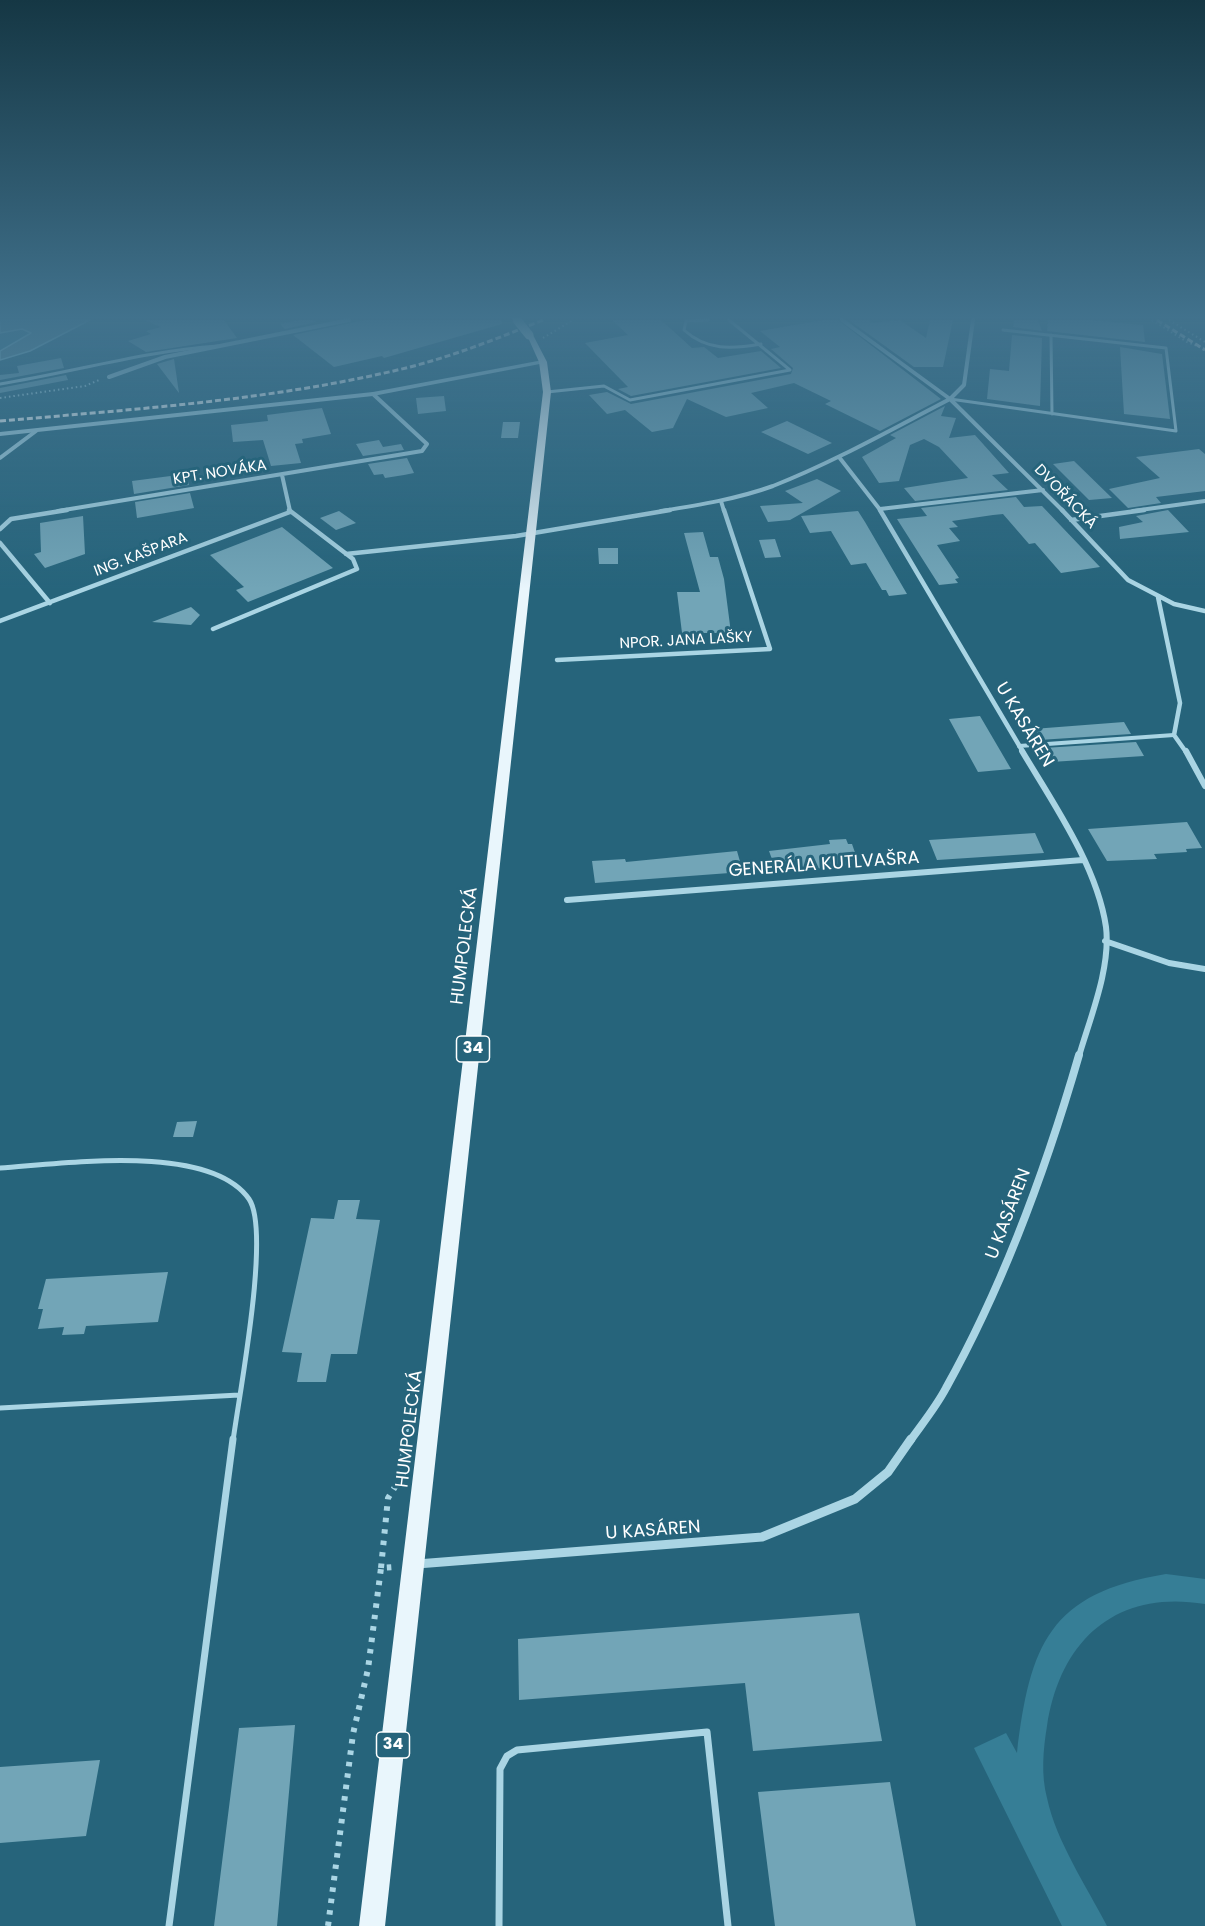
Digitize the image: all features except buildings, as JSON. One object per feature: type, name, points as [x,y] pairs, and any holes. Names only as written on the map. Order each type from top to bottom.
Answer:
[{"type":"main road","name":"HUMPOLECKÁ","points":[[414,1565],[545,410]]},
{"type":"main road","name":"34","points":[[372,1926],[414,1565]]},
{"type":"street","points":[[0,434],[228,410]]},
{"type":"street","name":"KPT. NOVÁKA","points":[[0,529],[10,519],[422,451],[427,444],[390,410]]},
{"type":"street","points":[[346,554],[533,533],[721,501],[772,486],[839,457],[929,410]]},
{"type":"street","name":"DVOŘÁCKÁ","points":[[961,410],[1043,490],[1128,580],[1174,604],[1205,610]]},
{"type":"street","points":[[0,458],[36,431]]},
{"type":"street","name":"U KASÁREN","points":[[414,1565],[762,1538],[855,1499],[888,1472],[945,1390],[1001,1277],[1062,1114],[1102,979],[1106,929],[1098,895],[1072,835],[880,509],[839,457]]},
{"type":"street","points":[[213,629],[355,572],[357,565],[346,554],[290,512],[282,475]]},
{"type":"street","points":[[880,509],[1043,490]]},
{"type":"street","name":"NPOR. JANA LAŠKY","points":[[557,660],[770,649],[721,501]]},
{"type":"street","points":[[1071,520],[1205,501]]},
{"type":"street","name":"ING. KAŠPARA","points":[[0,621],[290,512]]},
{"type":"street","points":[[0,543],[50,603]]},
{"type":"street","points":[[1158,597],[1180,704],[1174,735],[1183,746],[1205,786]]},
{"type":"street","name":"GENERÁLA KUTLVAŠRA","points":[[567,900],[1083,860]]},
{"type":"street","points":[[1105,941],[1169,963],[1205,969]]},
{"type":"lane","points":[[1024,410],[1176,431],[1173,410]]},
{"type":"lane","points":[[1052,410],[1052,414]]},
{"type":"lane","points":[[1019,746],[1174,735]]},
{"type":"lane","points":[[0,1168],[131,1161],[176,1162],[232,1180],[250,1200],[258,1249],[169,1926]]},
{"type":"lane","points":[[0,1408],[239,1395]]},
{"type":"lane","points":[[499,1926],[500,1769],[507,1756],[517,1750],[707,1732],[728,1926]]},
{"type":"path","points":[[328,1926],[353,1734],[368,1669],[381,1568],[414,1565]]},
{"type":"shaded area","points":[[1166,1574],[1205,1579],[1205,1604],[1173,1601],[1145,1605],[1119,1613],[1098,1627],[1079,1646],[1065,1669],[1054,1695],[1044,1753],[1043,1771],[1047,1798],[1057,1831],[1107,1926],[1062,1926],[974,1748],[1006,1733],[1017,1753],[1029,1682],[1039,1654],[1052,1630],[1071,1611],[1095,1595],[1127,1583]]},
{"type":"railway","points":[[0,421],[125,410]]}]
